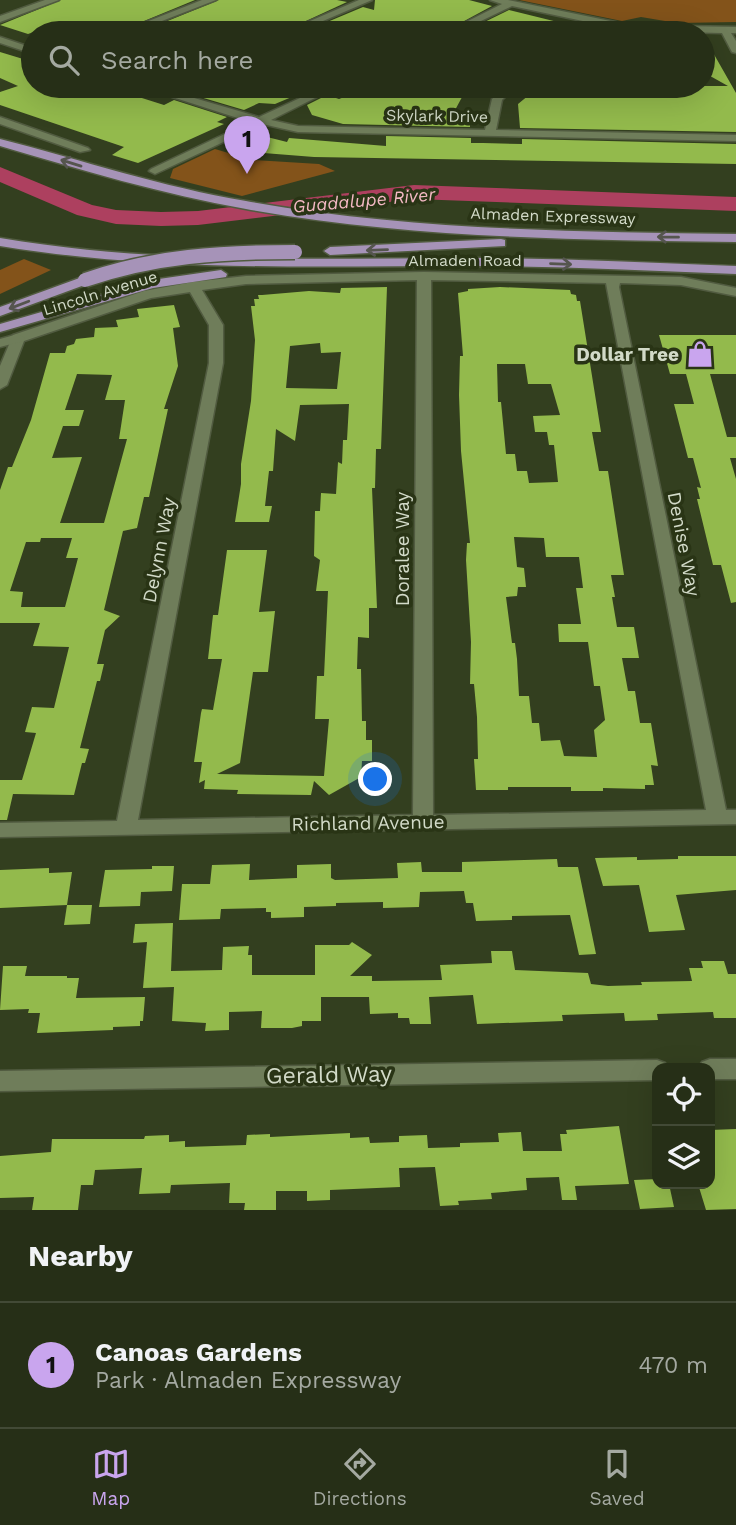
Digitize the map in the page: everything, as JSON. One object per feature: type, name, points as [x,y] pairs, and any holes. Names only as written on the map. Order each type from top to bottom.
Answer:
[{"type":"main road","name":"Almaden Expressway","points":[[0,142],[103,173],[233,203],[388,225],[567,235],[736,238]]},
{"type":"main road","points":[[103,173],[155,171],[159,187]]},
{"type":"main road","points":[[0,312],[138,262],[177,255],[550,241],[567,235]]},
{"type":"main road","points":[[0,242],[91,257],[155,263],[631,266],[736,270]]},
{"type":"main road","points":[[631,266],[642,258],[736,260]]},
{"type":"main road","points":[[0,328],[152,284],[223,274],[349,268],[371,263]]},
{"type":"street","points":[[0,19],[54,0]]},
{"type":"street","points":[[155,21],[211,0]]},
{"type":"street","points":[[317,21],[368,0]]},
{"type":"street","points":[[495,0],[590,21]]},
{"type":"street","points":[[474,21],[510,4]]},
{"type":"street","points":[[731,30],[736,50]]},
{"type":"street","points":[[0,40],[21,47]]},
{"type":"street","name":"Skylark Drive","points":[[187,98],[261,122],[298,129],[736,138]]},
{"type":"street","points":[[155,171],[310,98]]},
{"type":"street","points":[[490,133],[498,98]]},
{"type":"street","points":[[0,120],[84,149]]},
{"type":"street","name":"Almaden Road","points":[[193,286],[246,280],[424,276],[681,281],[736,292]]},
{"type":"street","name":"Doralee Way","points":[[423,822],[424,276]]},
{"type":"street","name":"Denise Way","points":[[614,279],[611,287],[726,817]]},
{"type":"street","name":"Lincoln Avenue","points":[[0,343],[149,294],[193,286]]},
{"type":"street","name":"Delynn Way","points":[[126,828],[216,363],[216,325],[193,286]]},
{"type":"street","points":[[0,385],[18,338]]},
{"type":"street","name":"Richland Avenue","points":[[0,830],[726,817]]},
{"type":"street","points":[[715,1069],[736,1069]]},
{"type":"street","name":"Gerald Way","points":[[0,1081],[652,1070]]},
{"type":"shaded area","points":[[519,0],[736,0],[736,22],[665,21],[641,17],[622,21]]},
{"type":"shaded area","points":[[215,149],[252,160],[319,164],[335,171],[242,196],[170,178],[173,169]]},
{"type":"shaded area","points":[[24,259],[51,270],[0,294],[0,270]]},
{"type":"building","points":[[61,0],[195,0],[144,21],[21,21],[21,32],[0,25]]},
{"type":"building","points":[[219,0],[347,2],[306,21],[167,21]]},
{"type":"building","points":[[375,0],[469,0],[492,6],[464,21],[330,21],[363,7],[374,10]]},
{"type":"building","points":[[509,10],[554,21],[487,21]]},
{"type":"building","points":[[0,52],[21,58],[21,98],[142,98],[164,105],[174,100],[227,117],[217,122],[224,124],[138,163],[112,155],[124,147],[0,105],[0,92],[18,86],[0,78]]},
{"type":"building","points":[[715,56],[736,93],[736,132],[520,128],[518,104],[525,98],[715,98],[715,86],[728,86],[715,79]]},
{"type":"building","points":[[204,98],[289,98],[275,104],[259,103],[244,110]]},
{"type":"building","points":[[321,98],[462,98],[454,112],[469,112],[470,127],[343,124],[312,115],[307,105]]},
{"type":"building","points":[[259,135],[287,142],[289,138],[386,146],[386,136],[471,138],[471,143],[522,144],[522,139],[736,144],[736,164],[314,157],[239,151]]},
{"type":"building","points":[[387,287],[381,449],[376,449],[375,488],[372,488],[377,608],[369,608],[369,638],[358,637],[357,669],[361,669],[362,721],[366,721],[366,740],[372,740],[372,761],[362,761],[361,777],[329,795],[314,781],[311,795],[237,794],[238,790],[204,789],[205,780],[199,783],[202,762],[194,762],[202,709],[213,710],[222,659],[208,659],[213,615],[218,615],[227,550],[267,550],[259,612],[275,611],[268,672],[253,672],[240,763],[217,774],[324,776],[329,719],[315,719],[317,676],[324,676],[328,591],[316,591],[320,560],[314,556],[315,511],[320,511],[321,493],[336,494],[338,462],[342,464],[343,440],[347,440],[349,404],[300,405],[295,441],[276,429],[273,471],[269,471],[265,506],[272,506],[269,522],[235,522],[251,401],[255,340],[251,306],[255,306],[254,299],[259,299],[258,295],[309,291],[340,293],[341,288]],"holes":[[[320,343],[321,353],[341,352],[337,389],[286,388],[290,346]]]},
{"type":"building","points":[[500,287],[570,290],[571,294],[576,295],[577,301],[580,301],[601,432],[592,432],[599,471],[608,471],[624,575],[611,575],[615,597],[612,597],[617,627],[634,627],[639,658],[622,658],[628,691],[635,691],[640,723],[651,723],[658,766],[651,765],[654,785],[645,785],[645,789],[603,788],[603,791],[571,791],[571,787],[508,787],[508,790],[476,790],[474,759],[478,759],[477,717],[474,684],[470,684],[471,642],[466,560],[467,543],[470,543],[461,451],[459,395],[460,356],[463,356],[458,293],[468,289]],"holes":[[[497,364],[525,364],[528,384],[551,384],[560,415],[533,416],[535,432],[547,432],[549,445],[554,445],[558,482],[529,483],[527,471],[517,471],[515,454],[506,454],[501,402],[498,402]],[[514,537],[544,538],[546,557],[579,557],[583,588],[576,588],[581,624],[558,624],[559,642],[588,642],[594,686],[600,686],[605,720],[594,730],[597,757],[564,756],[560,740],[541,741],[539,723],[532,723],[529,696],[519,696],[515,643],[512,643],[506,597],[517,596],[518,587],[526,587],[524,568],[517,567]]]},
{"type":"building","points":[[174,305],[180,327],[173,328],[178,366],[164,409],[168,409],[149,497],[144,497],[137,528],[123,531],[104,610],[120,616],[105,630],[97,664],[104,664],[80,748],[89,749],[85,763],[82,763],[74,795],[13,794],[7,820],[0,820],[0,780],[22,780],[36,733],[25,732],[32,707],[54,708],[69,647],[33,646],[40,623],[0,623],[0,490],[31,420],[50,353],[65,353],[67,346],[74,344],[76,339],[94,337],[95,328],[118,327],[116,320],[139,317],[137,309]],"holes":[[[77,374],[112,375],[105,400],[125,400],[119,439],[127,439],[104,523],[60,523],[82,457],[52,458],[63,426],[79,426],[84,410],[65,410]],[[41,538],[72,538],[66,558],[78,558],[65,607],[21,607],[23,592],[10,591],[26,542],[40,542]]]},
{"type":"building","points":[[659,335],[736,335],[736,374],[710,374],[727,437],[736,437],[736,458],[730,458],[736,479],[736,602],[731,603],[721,565],[713,565],[697,499],[700,499],[697,487],[701,488],[693,458],[688,458],[674,404],[694,404],[686,374],[670,374]]},
{"type":"building","points":[[678,856],[736,856],[736,890],[676,895],[685,930],[649,932],[639,885],[603,886],[595,858],[637,857],[637,860],[678,859]]},
{"type":"building","points":[[557,859],[558,867],[578,867],[596,954],[579,955],[570,915],[512,916],[512,920],[476,921],[473,903],[466,903],[464,891],[420,892],[419,907],[383,908],[383,902],[336,903],[336,906],[304,907],[304,917],[271,918],[271,912],[266,912],[266,908],[221,909],[220,919],[179,920],[182,884],[210,884],[212,865],[250,864],[249,880],[297,878],[297,865],[331,864],[331,878],[335,880],[398,878],[397,863],[421,862],[422,872],[462,872],[462,862]]},
{"type":"building","points":[[152,866],[174,866],[172,891],[141,892],[140,906],[99,907],[105,870],[152,869]]},
{"type":"building","points":[[49,868],[49,873],[72,872],[67,905],[0,908],[0,870]]},
{"type":"building","points":[[67,905],[92,905],[90,924],[64,925]]},
{"type":"building","points":[[173,923],[171,971],[222,970],[223,947],[249,946],[252,975],[315,975],[315,945],[349,945],[352,942],[372,955],[350,976],[372,976],[372,981],[442,980],[440,965],[492,963],[491,951],[512,951],[515,970],[588,973],[591,984],[608,986],[692,981],[689,968],[703,968],[701,961],[724,961],[728,974],[736,974],[736,1018],[714,1018],[713,1012],[657,1014],[658,1020],[625,1021],[624,1013],[562,1015],[563,1021],[477,1024],[473,995],[429,997],[431,1024],[410,1024],[409,1018],[398,1018],[398,1013],[370,1014],[369,997],[321,997],[321,1021],[302,1021],[302,1026],[292,1028],[261,1028],[262,1011],[229,1012],[229,1030],[205,1031],[206,1023],[172,1021],[174,987],[143,988],[147,942],[133,943],[135,924]]},
{"type":"building","points":[[3,966],[27,966],[25,976],[79,978],[76,998],[145,997],[143,1021],[140,1021],[140,1026],[113,1027],[113,1030],[37,1033],[40,1013],[28,1013],[29,1009],[0,1010]]},
{"type":"building","points":[[619,1126],[629,1184],[575,1186],[577,1200],[562,1200],[559,1177],[526,1178],[527,1190],[491,1193],[492,1199],[458,1201],[459,1205],[440,1206],[435,1167],[399,1168],[400,1187],[330,1190],[330,1200],[307,1201],[307,1191],[276,1191],[276,1210],[244,1210],[245,1203],[229,1203],[230,1183],[171,1185],[170,1193],[139,1194],[142,1168],[95,1170],[93,1185],[81,1185],[78,1210],[32,1210],[34,1197],[0,1198],[0,1156],[51,1152],[52,1139],[144,1139],[145,1136],[169,1135],[169,1142],[185,1141],[185,1147],[246,1145],[247,1135],[270,1134],[270,1137],[350,1133],[350,1138],[369,1137],[370,1143],[399,1142],[399,1136],[427,1135],[428,1148],[460,1147],[460,1143],[499,1142],[498,1133],[521,1132],[523,1151],[562,1151],[560,1134],[567,1134],[566,1130]]},
{"type":"building","points":[[736,1129],[736,1209],[706,1210],[700,1189],[715,1189],[715,1130]]},
{"type":"building","points":[[652,1179],[652,1189],[670,1189],[674,1207],[640,1209],[634,1180]]},
{"type":"waterway","name":"Guadalupe River","points":[[0,174],[85,210],[116,217],[161,219],[198,218],[414,192],[736,204]]},
{"type":"place","name":"Canoas Gardens","points":[[247,174]]},
{"type":"place","name":"Dollar Tree","points":[[700,354]]}]
